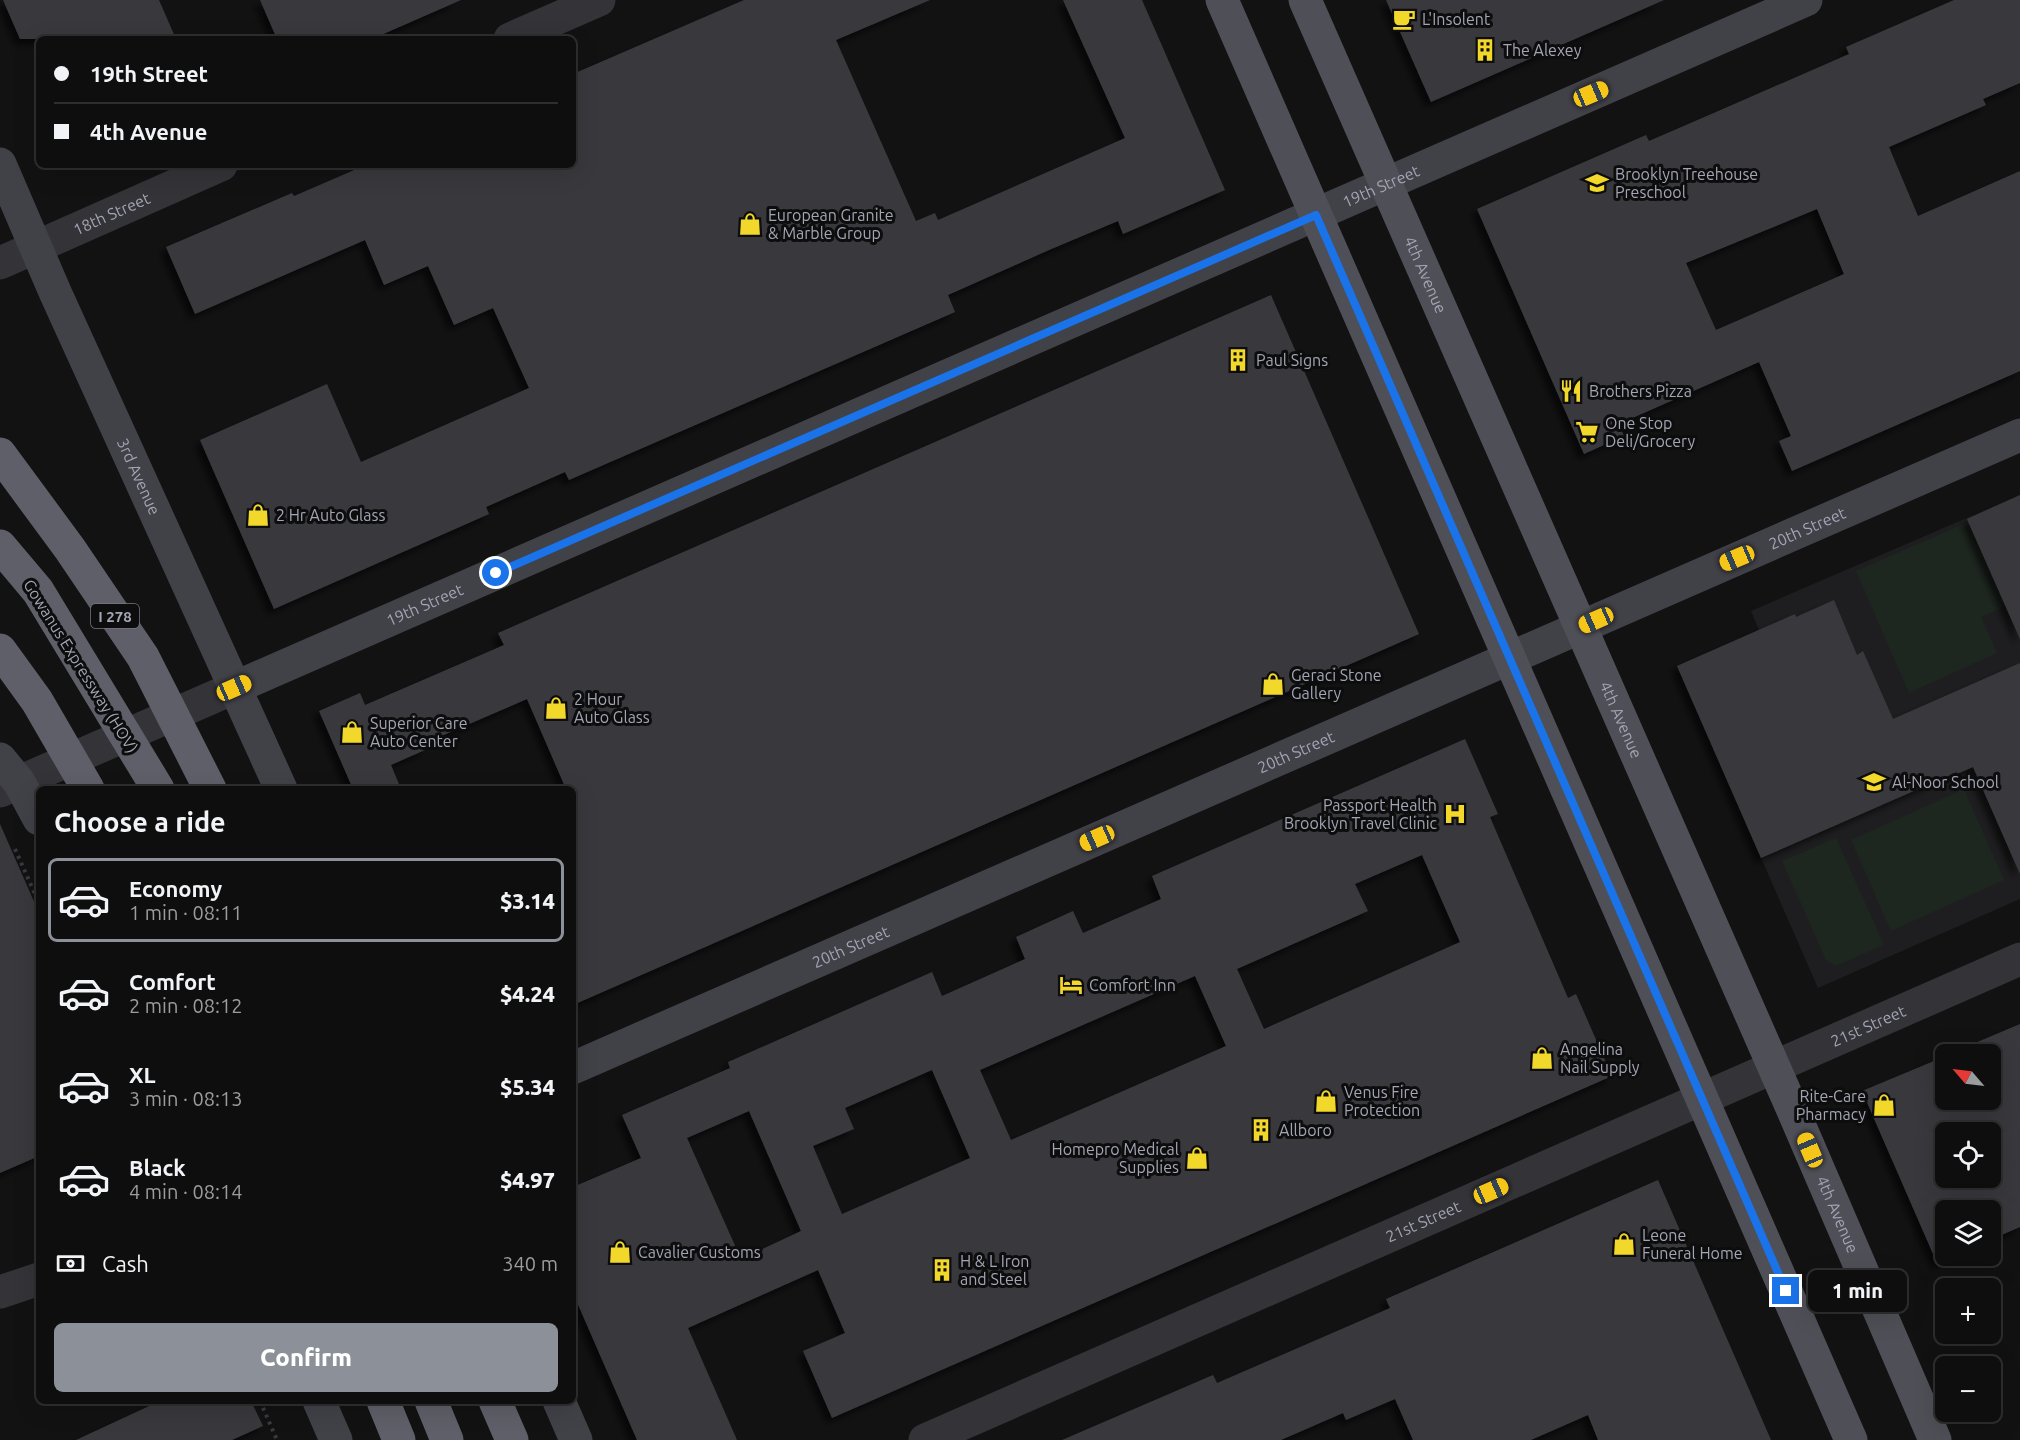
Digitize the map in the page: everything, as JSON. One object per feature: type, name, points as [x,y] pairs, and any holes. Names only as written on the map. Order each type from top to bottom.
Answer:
[{"type":"highway","name":"I 278","points":[[0,454],[70,549],[142,657],[208,786]]},
{"type":"highway","name":"Gowanus Expressway (HOV)","points":[[0,546],[38,591],[156,786]]},
{"type":"highway","points":[[0,650],[37,701],[86,786]]},
{"type":"highway","points":[[384,1404],[399,1440]]},
{"type":"highway","points":[[432,1404],[447,1440]]},
{"type":"highway","points":[[496,1404],[512,1440]]},
{"type":"main road","points":[[1222,0],[1851,1440]]},
{"type":"main road","name":"4th Avenue","points":[[1305,0],[1774,1067],[1935,1440]]},
{"type":"main road","name":"19th Street","points":[[234,688],[1806,0]]},
{"type":"main road","name":"3rd Avenue","points":[[0,164],[35,247],[280,786]]},
{"type":"main road","name":"20th Street","points":[[576,1067],[2020,435]]},
{"type":"main road","points":[[6,777],[36,815]]},
{"type":"main road","points":[[320,1404],[336,1440]]},
{"type":"main road","points":[[560,1404],[576,1440]]},
{"type":"street","points":[[517,36],[599,0]]},
{"type":"street","name":"18th Street","points":[[0,262],[214,168]]},
{"type":"street","name":"19th Street","points":[[6,777],[234,688]]},
{"type":"street","name":"21st Street","points":[[925,1440],[2020,959]]},
{"type":"street","points":[[0,1292],[36,1280]]},
{"type":"path","points":[[10,839],[36,896]]},
{"type":"path","points":[[261,1404],[277,1440]]},
{"type":"shaded area","name":"Al-Noor School","points":[[2020,495],[2020,899],[1818,988],[1677,666],[1759,630],[1751,611]]},
{"type":"shaded area","points":[[1968,522],[2006,606],[1981,617],[1997,653],[1909,693],[1856,571]]},
{"type":"shaded area","points":[[1964,789],[2004,880],[1891,931],[1851,840]]},
{"type":"shaded area","points":[[1836,838],[1884,945],[1836,966],[1826,960],[1782,861]]},
{"type":"building","points":[[3,0],[159,0],[175,36],[36,36],[36,39],[20,39]]},
{"type":"building","points":[[260,0],[461,0],[379,36],[276,36]]},
{"type":"building","points":[[744,0],[930,0],[836,40],[916,221],[935,213],[938,220],[1125,138],[1063,0],[1142,0],[1225,190],[1123,234],[1118,221],[1049,250],[948,295],[955,312],[569,480],[565,472],[486,507],[489,514],[274,609],[200,440],[327,384],[361,462],[529,388],[493,308],[454,325],[428,266],[384,285],[365,240],[195,314],[166,247],[292,193],[294,196],[359,168],[576,168],[576,73]]},
{"type":"building","name":"The Alexey","points":[[1386,0],[1664,0],[1431,102]]},
{"type":"building","points":[[1954,0],[2020,0],[2020,83],[1983,99],[1986,105],[1889,147],[1918,216],[2020,171],[2020,371],[1792,471],[1779,441],[1791,436],[1759,362],[1619,424],[1624,436],[1584,454],[1477,209],[1646,135],[1649,141],[1849,54],[1846,47]],"holes":[[[1817,209],[1844,274],[1716,330],[1686,263]]]},
{"type":"building","points":[[1271,295],[1419,634],[576,1004],[576,786],[565,786],[527,699],[423,744],[425,750],[391,765],[400,786],[352,786],[319,711],[360,693],[365,705],[504,645],[498,633]]},
{"type":"building","points":[[2020,495],[2020,639],[1967,519]]},
{"type":"building","points":[[1834,600],[1857,655],[1863,651],[1893,719],[2020,663],[2020,874],[1973,767],[1761,858],[1677,666],[1795,614],[1796,617]]},
{"type":"building","points":[[1465,739],[1498,814],[1490,817],[1568,998],[1576,994],[1612,1076],[832,1418],[803,1351],[845,1333],[818,1270],[688,1328],[737,1440],[637,1440],[576,1300],[576,1186],[641,1158],[622,1115],[730,1068],[728,1062],[932,972],[942,996],[1025,959],[1016,937],[1073,911],[1083,933],[1161,899],[1152,876]],"holes":[[[1422,855],[1460,942],[1264,1029],[1237,969],[1368,911],[1355,884]],[[1195,976],[1226,1046],[1011,1140],[980,1070]],[[932,1070],[970,1158],[842,1214],[813,1146],[854,1129],[845,1108]],[[749,1111],[801,1231],[741,1259],[687,1138]]]},
{"type":"building","points":[[0,824],[36,906],[36,1157],[0,1173]]},
{"type":"building","points":[[2020,1024],[2020,1227],[2001,1235],[2001,1200],[1935,1200],[1935,1258],[1862,1091],[1935,1061],[1935,1110],[2001,1110],[2001,1044],[1973,1044]]},
{"type":"building","points":[[1658,1180],[1771,1440],[1598,1440],[1588,1415],[1531,1440],[1413,1440],[1395,1399],[1346,1420],[1343,1413],[1281,1440],[1062,1440],[1213,1375],[1217,1383],[1390,1308],[1386,1299]]},
{"type":"building","points":[[154,1404],[252,1404],[263,1426],[232,1440],[76,1440]]},
{"type":"place","name":"L'Insolent","points":[[1404,19]]},
{"type":"place","name":"The Alexey","points":[[1485,50]]},
{"type":"place","name":"Brooklyn Treehouse Preschool","points":[[1597,183]]},
{"type":"place","name":"European Granite & Marble Group","points":[[750,224]]},
{"type":"place","name":"Paul Signs","points":[[1238,360]]},
{"type":"place","name":"Brothers Pizza","points":[[1571,391]]},
{"type":"place","name":"One Stop Deli/Grocery","points":[[1587,432]]},
{"type":"place","name":"2 Hr Auto Glass","points":[[258,515]]},
{"type":"place","name":"Geraci Stone Gallery","points":[[1273,684]]},
{"type":"place","name":"2 Hour Auto Glass","points":[[556,708]]},
{"type":"place","name":"Superior Care Auto Center","points":[[352,732]]},
{"type":"place","name":"Al-Noor School","points":[[1874,782]]},
{"type":"place","name":"Passport Health Brooklyn Travel Clinic","points":[[1455,814]]},
{"type":"place","name":"Comfort Inn","points":[[1071,985]]},
{"type":"place","name":"Angelina Nail Supply","points":[[1542,1058]]},
{"type":"place","name":"Venus Fire Protection","points":[[1326,1101]]},
{"type":"place","name":"Rite-Care Pharmacy","points":[[1884,1105]]},
{"type":"place","name":"Allboro","points":[[1261,1130]]},
{"type":"place","name":"Homepro Medical Supplies","points":[[1197,1158]]},
{"type":"place","name":"Leone Funeral Home","points":[[1624,1244]]},
{"type":"place","name":"Cavalier Customs","points":[[620,1252]]},
{"type":"place","name":"H & L Iron and Steel","points":[[942,1270]]},
{"type":"route","points":[[496,573],[1316,215],[1786,1291]]}]
